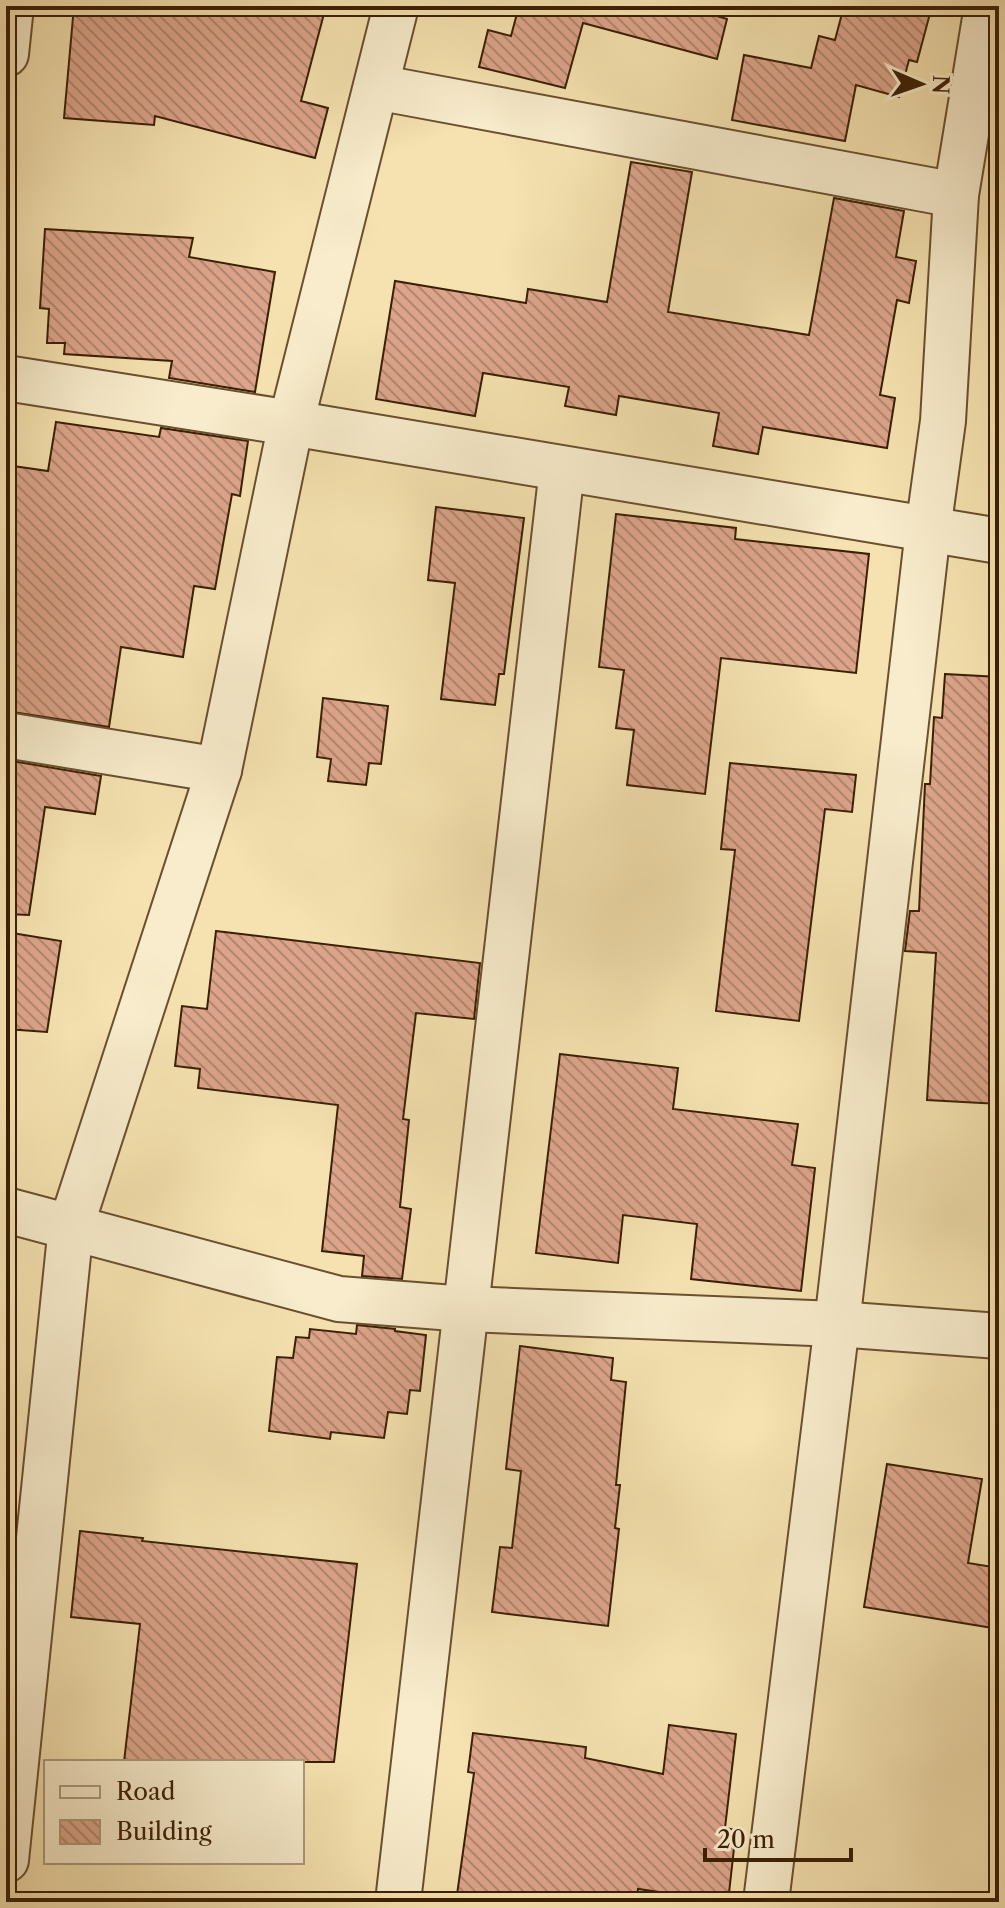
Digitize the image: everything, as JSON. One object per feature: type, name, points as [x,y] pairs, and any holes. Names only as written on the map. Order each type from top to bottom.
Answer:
[{"type":"street","points":[[6,54],[11,6]]},
{"type":"street","points":[[6,1860],[71,1226],[219,770],[291,423],[396,6]]},
{"type":"street","points":[[766,1902],[943,421],[956,195],[987,6]]},
{"type":"street","points":[[376,87],[956,195]]},
{"type":"street","points":[[6,378],[999,541]]},
{"type":"street","points":[[398,1902],[562,469]]},
{"type":"street","points":[[6,735],[219,770]]},
{"type":"street","points":[[6,1210],[339,1299],[466,1309],[837,1324],[999,1336]]},
{"type":"building","points":[[74,6],[326,6],[301,101],[328,108],[315,158],[155,116],[154,125],[64,118]]},
{"type":"building","points":[[519,6],[720,6],[717,16],[727,19],[717,59],[583,23],[565,88],[479,67],[488,30],[511,36]]},
{"type":"building","points":[[844,6],[932,6],[917,62],[909,60],[899,97],[856,85],[845,141],[732,120],[744,55],[811,68],[819,36],[835,40]]},
{"type":"building","points":[[631,162],[692,172],[668,312],[809,335],[834,198],[904,211],[896,257],[916,261],[909,303],[897,300],[880,395],[895,398],[887,448],[763,427],[758,454],[713,446],[719,413],[619,396],[616,415],[565,406],[569,387],[483,373],[475,416],[376,399],[395,281],[526,303],[528,289],[607,302]]},
{"type":"building","points":[[45,229],[193,238],[189,257],[275,272],[255,392],[169,378],[172,361],[64,354],[65,343],[47,343],[49,309],[40,308]]},
{"type":"building","points":[[56,422],[159,437],[161,428],[248,441],[240,496],[232,494],[215,589],[194,586],[183,657],[121,647],[109,727],[6,711],[6,465],[48,471]]},
{"type":"building","points":[[436,507],[524,518],[504,674],[499,674],[495,705],[441,699],[455,583],[428,580]]},
{"type":"building","points":[[616,514],[736,528],[735,539],[869,554],[856,673],[721,658],[705,794],[627,785],[634,730],[616,728],[624,670],[599,667]]},
{"type":"building","points":[[945,674],[999,677],[999,1104],[927,1100],[936,953],[905,951],[910,911],[919,911],[925,784],[930,784],[934,717],[942,718]]},
{"type":"building","points":[[323,698],[388,706],[381,764],[369,763],[366,785],[328,781],[331,759],[317,757]]},
{"type":"building","points":[[6,760],[101,776],[95,814],[45,807],[29,915],[6,914]]},
{"type":"building","points":[[730,763],[856,775],[852,812],[825,809],[799,1021],[716,1011],[735,850],[721,849]]},
{"type":"building","points":[[216,931],[480,963],[474,1019],[416,1013],[403,1119],[409,1120],[400,1207],[411,1209],[402,1279],[362,1276],[364,1256],[322,1251],[338,1105],[198,1088],[200,1069],[175,1066],[182,1006],[207,1009]]},
{"type":"building","points":[[6,932],[61,941],[47,1032],[6,1029]]},
{"type":"building","points":[[560,1054],[678,1068],[673,1109],[798,1124],[792,1165],[815,1168],[801,1291],[691,1279],[697,1224],[623,1215],[618,1263],[536,1253]]},
{"type":"building","points":[[357,1325],[426,1335],[420,1391],[410,1390],[407,1414],[388,1412],[384,1438],[331,1432],[330,1439],[269,1431],[277,1357],[293,1358],[296,1337],[309,1338],[310,1329],[356,1334]]},
{"type":"building","points":[[520,1346],[613,1358],[611,1380],[626,1382],[616,1485],[620,1485],[615,1528],[619,1529],[608,1626],[492,1612],[500,1547],[512,1548],[521,1471],[506,1469]]},
{"type":"building","points":[[887,1464],[982,1479],[968,1563],[999,1568],[999,1629],[864,1607]]},
{"type":"building","points":[[80,1531],[143,1538],[142,1541],[357,1564],[334,1762],[124,1760],[140,1624],[71,1617]]},
{"type":"building","points":[[669,1725],[736,1734],[725,1828],[736,1830],[728,1902],[638,1889],[636,1902],[570,1898],[569,1902],[456,1902],[474,1773],[468,1772],[473,1733],[586,1747],[585,1758],[663,1774]]}]
